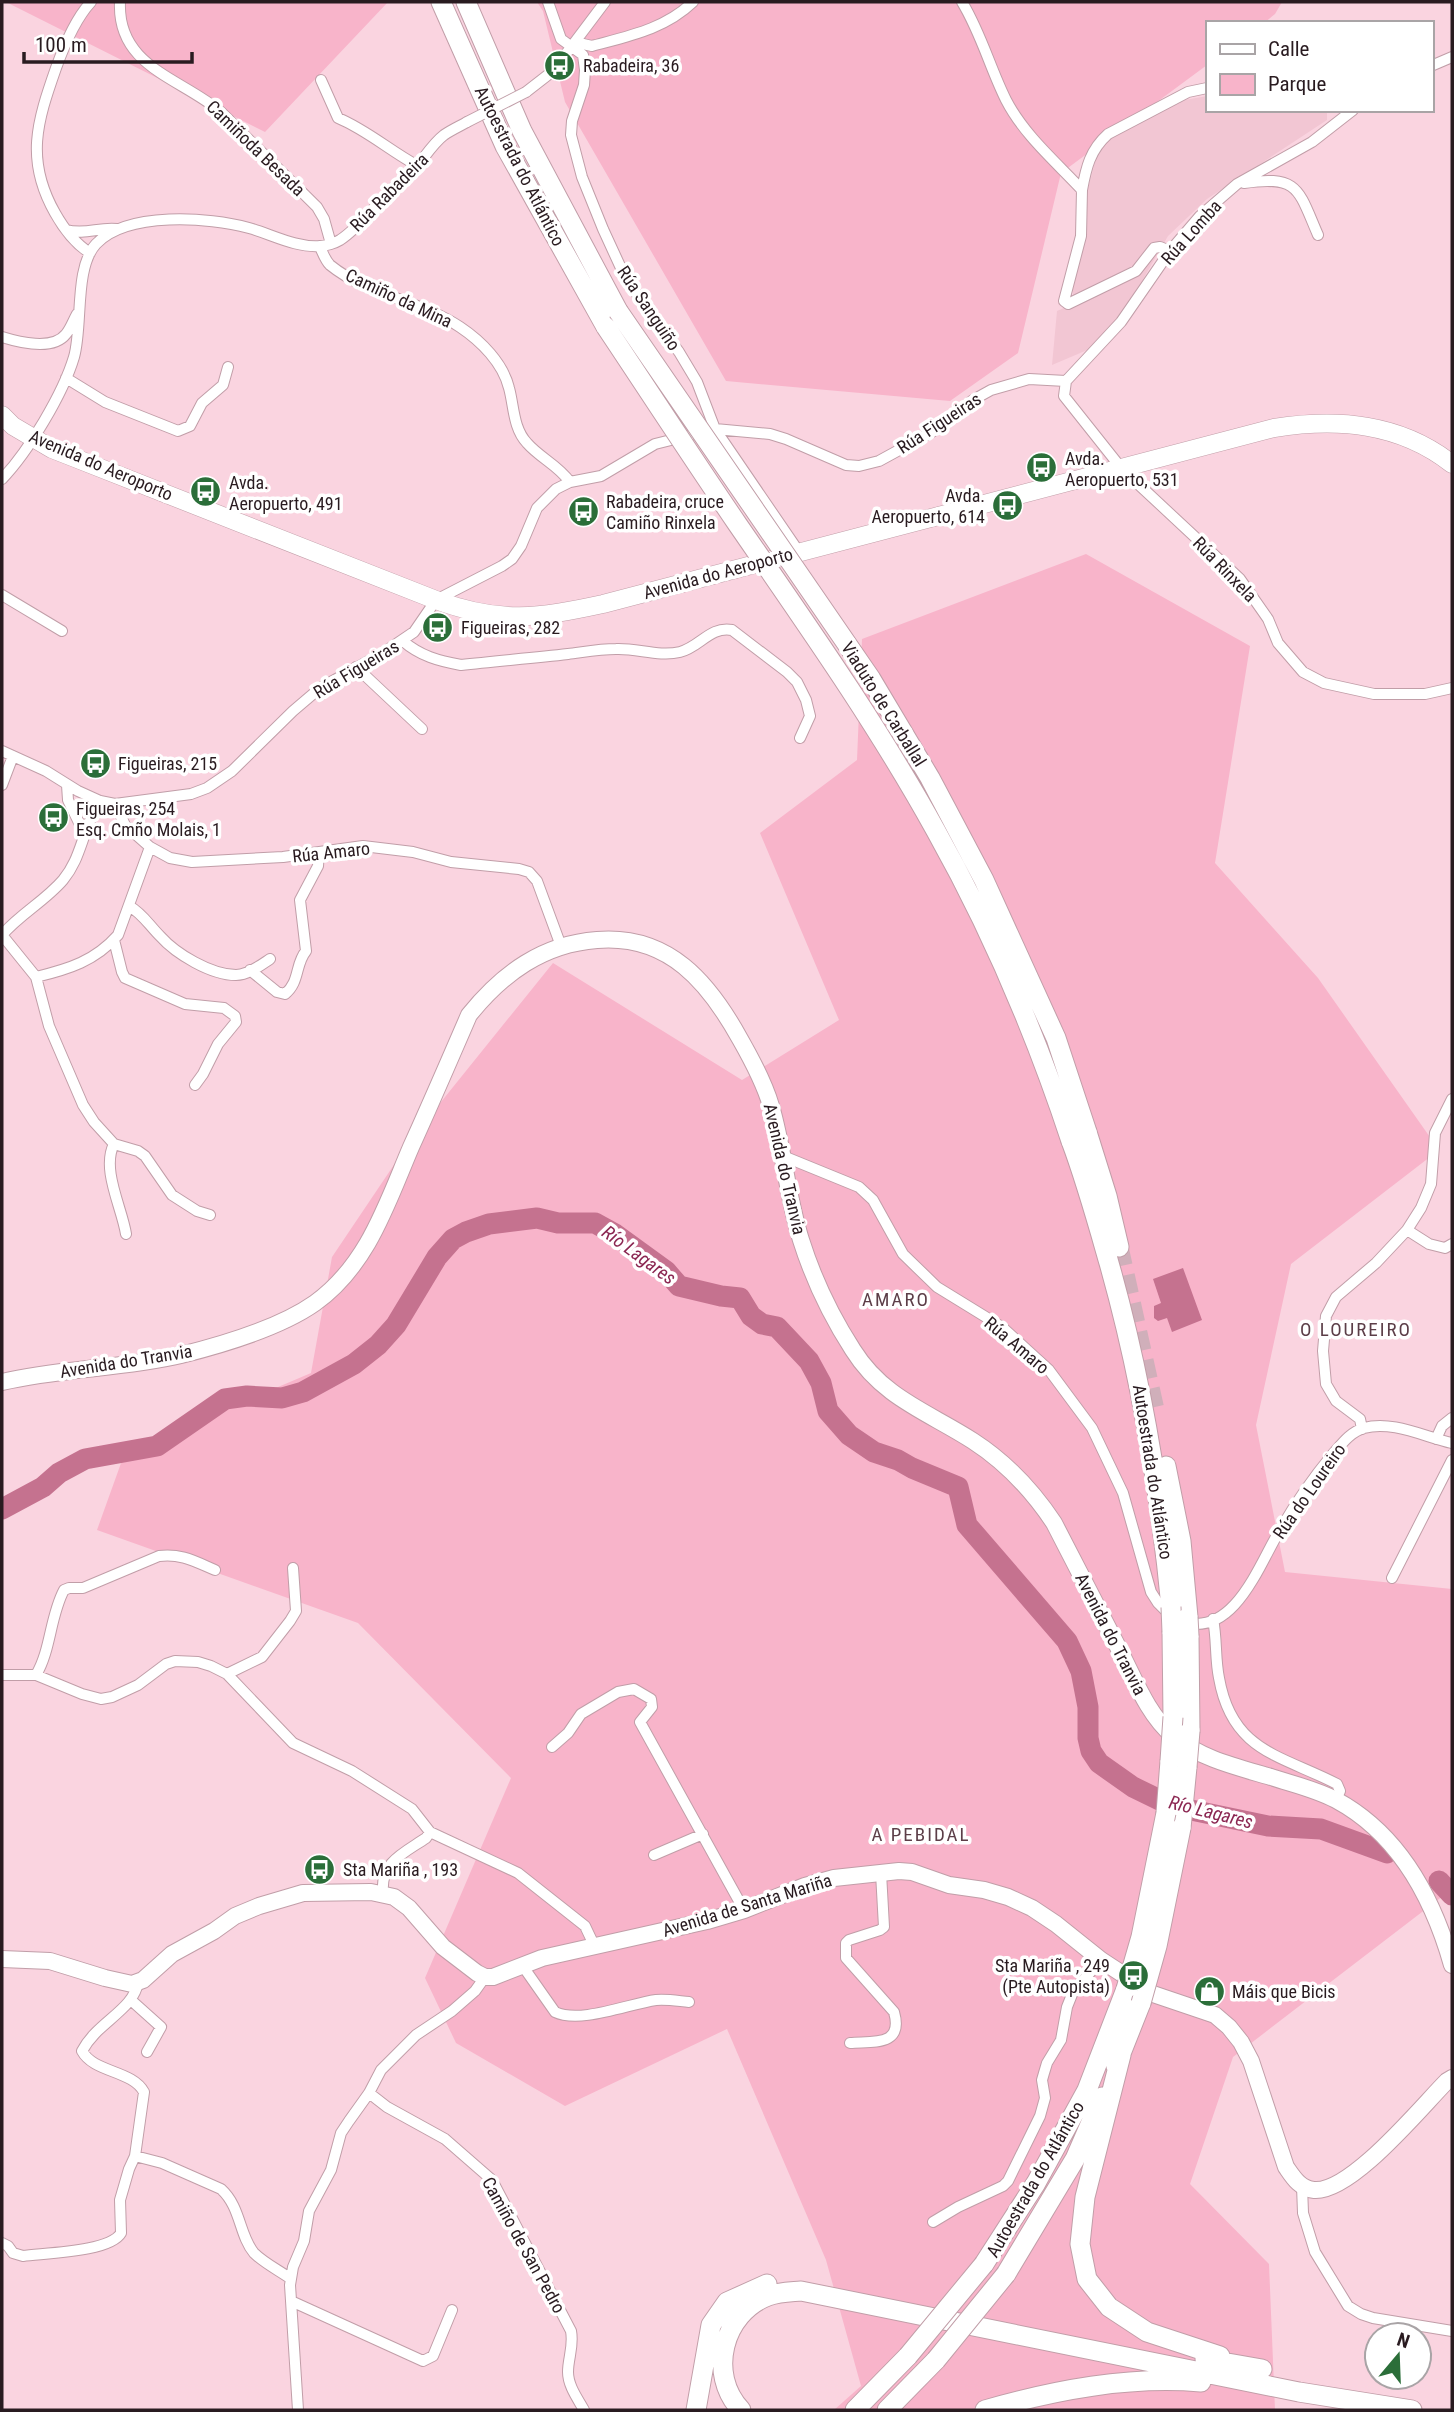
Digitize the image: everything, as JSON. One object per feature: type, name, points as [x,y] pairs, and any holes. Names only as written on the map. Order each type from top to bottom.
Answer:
[{"type":"highway","name":"Autoestrada do Atlántico","points":[[441,2],[505,146],[606,327]]},
{"type":"highway","name":"Autoestrada do Atlántico","points":[[466,2],[522,131],[618,311]]},
{"type":"highway","name":"Viaduto de Carballal","points":[[618,311],[872,679],[930,778],[984,880],[1056,1038],[1079,1137]]},
{"type":"highway","name":"Viaduto de Carballal","points":[[606,327],[852,690],[937,831],[986,929],[1050,1079],[1079,1137]]},
{"type":"highway","name":"Autoestrada do Atlántico","points":[[855,2410],[908,2356],[985,2264],[1036,2183],[1087,2090],[1126,1989],[1141,1937],[1166,1813],[1172,1717],[1189,1622],[1164,1536],[1149,1434],[1129,1332],[1086,1180],[1079,1137]]},
{"type":"highway","points":[[1079,1137],[1107,1196],[1119,1247]]},
{"type":"highway","name":"Autoestrada do Atlántico","points":[[887,2410],[936,2360],[1006,2274],[1075,2159],[1121,2055],[1141,2003],[1157,1946],[1181,1828],[1189,1731],[1189,1622],[1181,1541],[1155,1410]]},
{"type":"highway","points":[[1121,2055],[1085,2197],[1080,2244],[1087,2279],[1109,2307],[1147,2332],[1262,2369],[1392,2406]]},
{"type":"highway","points":[[696,2410],[711,2325],[727,2302],[776,2280],[834,2283],[1127,2346],[1262,2369]]},
{"type":"highway","points":[[741,2410],[728,2392],[722,2365],[731,2328],[739,2317],[758,2301],[770,2295],[801,2291],[1299,2392],[1412,2410]]},
{"type":"highway","points":[[985,2410],[1059,2392],[1124,2381],[1161,2379],[1299,2392]]},
{"type":"main road","name":"Avenida do Aeroporto","points":[[2,415],[33,439],[436,600],[483,614],[508,617],[549,615],[603,604],[1275,428],[1325,423],[1367,425],[1428,448],[1452,464]]},
{"type":"main road","name":"Avenida do Tranvia","points":[[2,1382],[27,1376],[181,1355],[258,1331],[315,1303],[337,1283],[367,1246],[469,1015],[490,989],[537,956],[561,946],[605,939],[652,948],[697,976],[714,995],[764,1087],[804,1250],[830,1309],[852,1350],[866,1369],[902,1401],[972,1440],[1001,1461],[1036,1496],[1054,1523],[1150,1709],[1174,1737],[1209,1758],[1308,1788],[1336,1800],[1384,1836],[1411,1869],[1429,1900],[1452,1965]]},
{"type":"main road","name":"Avenida de Santa Mariña","points":[[485,1977],[493,1977],[522,1965],[594,1945],[744,1910],[805,1886],[834,1878],[912,1872],[949,1885],[984,1890],[1032,1908],[1101,1960],[1153,1994],[1215,2015],[1229,2027],[1251,2061],[1286,2167],[1302,2186]]},
{"type":"main road","points":[[2,1959],[50,1961],[132,1984],[143,1980],[172,1954],[214,1931],[234,1916],[259,1906],[303,1894],[383,1893],[410,1908],[443,1947],[485,1977]]},
{"type":"main road","points":[[1302,2186],[1313,2190],[1324,2189],[1361,2169],[1452,2078]]},
{"type":"street","points":[[90,253],[75,243],[40,184],[36,146],[50,86],[62,53],[84,9],[91,2]]},
{"type":"street","name":"Camiñoda Besada","points":[[120,2],[125,38],[136,52],[178,86],[206,99],[317,208],[324,219],[325,245]]},
{"type":"street","points":[[548,2],[561,39],[592,46],[652,30],[693,2]]},
{"type":"street","name":"Rúa Rabadeira","points":[[325,245],[346,235],[418,166],[443,135],[526,92],[553,71],[605,2]]},
{"type":"street","points":[[962,2],[975,23],[1007,101],[1025,129],[1082,190]]},
{"type":"street","name":"Rúa Sanguiño","points":[[574,43],[583,55],[585,70],[584,85],[572,121],[571,135],[582,177],[603,229],[626,279],[679,352],[697,382],[715,429],[799,552]]},
{"type":"street","points":[[1433,65],[1452,57]]},
{"type":"street","points":[[321,80],[338,118],[361,129],[418,166]]},
{"type":"street","points":[[1170,251],[1154,248],[1136,271],[1068,304],[1064,301],[1081,236],[1082,190],[1087,164],[1097,144],[1108,134],[1188,92],[1206,88]]},
{"type":"street","name":"Rúa Lomba","points":[[1065,385],[1121,323],[1170,251],[1200,216],[1237,184],[1312,142],[1339,115]]},
{"type":"street","points":[[1237,184],[1286,181],[1296,188],[1318,234]]},
{"type":"street","points":[[2,479],[18,463],[66,378],[74,357],[83,277],[90,253],[106,235],[160,220],[208,221],[245,227],[288,240],[325,245]]},
{"type":"street","points":[[66,230],[84,233],[105,228],[120,229]]},
{"type":"street","name":"Camiño da Mina","points":[[325,245],[328,263],[345,274],[381,293],[439,314],[461,327],[479,343],[503,372],[509,387],[515,421],[526,442],[562,471],[570,482]]},
{"type":"street","points":[[2,337],[25,343],[56,341],[66,334],[80,309]]},
{"type":"street","points":[[66,378],[105,402],[178,431],[190,426],[202,403],[223,385],[228,367]]},
{"type":"street","name":"Rúa Figueiras","points":[[2,751],[46,771],[100,801],[116,804],[191,794],[207,788],[232,771],[293,710],[320,688],[403,641],[414,632],[436,600],[512,559],[521,546],[537,508],[556,489],[570,482],[601,476],[655,444],[715,429],[770,434],[846,466],[859,466],[879,461],[932,432],[991,390],[1029,379],[1065,385]]},
{"type":"street","name":"Rúa Rinxela","points":[[1065,385],[1064,396],[1122,468],[1240,579],[1268,619],[1278,643],[1303,671],[1324,683],[1374,694],[1425,694],[1452,688]]},
{"type":"street","points":[[2,595],[62,631]]},
{"type":"street","points":[[403,641],[422,654],[461,665],[607,649],[634,648],[678,653],[712,632],[722,628],[732,630],[797,682],[810,716],[800,738]]},
{"type":"street","points":[[356,667],[422,729]]},
{"type":"street","points":[[2,785],[13,756]]},
{"type":"street","points":[[67,785],[68,800],[85,835]]},
{"type":"street","points":[[100,801],[77,860],[61,883],[14,920],[2,935],[36,977],[49,1026],[83,1105],[100,1130],[114,1144],[138,1151],[145,1156],[172,1195],[197,1212],[210,1215]]},
{"type":"street","name":"Rúa Amaro","points":[[116,804],[125,825],[150,847],[170,858],[192,862],[319,852],[345,847],[384,847],[450,862],[529,872],[537,881],[561,946]]},
{"type":"street","points":[[36,977],[74,968],[108,947],[118,936],[150,847]]},
{"type":"street","points":[[250,970],[277,992],[285,994],[292,989],[297,977],[299,959],[306,951],[301,895],[318,866],[319,852]]},
{"type":"street","points":[[129,906],[137,910],[170,947],[187,958],[222,973],[239,975],[271,959]]},
{"type":"street","points":[[114,940],[125,978],[185,1004],[224,1008],[235,1016],[236,1022],[218,1044],[204,1074],[195,1085]]},
{"type":"street","points":[[1362,1429],[1360,1419],[1336,1401],[1326,1384],[1323,1351],[1326,1316],[1336,1297],[1376,1263],[1407,1230],[1421,1208],[1431,1184],[1436,1133],[1452,1099]]},
{"type":"street","points":[[114,1144],[110,1152],[113,1193],[122,1214],[126,1234]]},
{"type":"street","name":"Rúa Amaro","points":[[783,1156],[859,1187],[873,1200],[903,1254],[937,1287],[1002,1327],[1049,1370],[1092,1428],[1123,1493],[1152,1592],[1158,1603],[1178,1620],[1189,1622]]},
{"type":"street","points":[[1407,1230],[1429,1244],[1445,1248],[1452,1244]]},
{"type":"street","points":[[1436,1439],[1443,1426],[1452,1418]]},
{"type":"street","name":"Rúa do Loureiro","points":[[1189,1622],[1231,1609],[1243,1597],[1280,1529],[1346,1438],[1362,1429],[1380,1426],[1452,1443]]},
{"type":"street","points":[[1392,1578],[1452,1460]]},
{"type":"street","points":[[36,1675],[64,1590],[83,1588],[159,1556],[173,1554],[187,1557],[215,1570]]},
{"type":"street","points":[[227,1674],[262,1657],[290,1621],[296,1611],[293,1568]]},
{"type":"street","points":[[1189,1622],[1219,1678],[1227,1708],[1235,1723],[1254,1744],[1270,1754],[1337,1784],[1340,1790],[1336,1800]]},
{"type":"street","points":[[2,1675],[36,1675],[101,1699],[138,1685],[166,1664],[175,1661],[198,1662],[227,1674],[293,1743],[352,1771],[412,1809],[430,1832],[518,1874],[585,1926],[594,1945]]},
{"type":"street","points":[[552,1747],[568,1733],[581,1714],[618,1692],[634,1689],[651,1699],[652,1707],[640,1722],[744,1910]]},
{"type":"street","points":[[383,1893],[382,1881],[389,1865],[426,1838],[430,1832]]},
{"type":"street","points":[[654,1855],[704,1834]]},
{"type":"street","points":[[850,2043],[881,2043],[894,2032],[894,2012],[846,1958],[845,1951],[849,1940],[884,1927],[881,1873]]},
{"type":"street","points":[[933,2222],[1008,2181],[1040,2116],[1045,2098],[1042,2080],[1047,2063],[1061,2040],[1073,1992],[1101,1960]]},
{"type":"street","points":[[522,1965],[555,2012],[562,2015],[579,2016],[655,2000],[689,2002]]},
{"type":"street","points":[[298,2410],[291,2279],[304,2241],[309,2211],[331,2170],[341,2133],[369,2093],[381,2070],[416,2035],[452,2011],[475,1991],[485,1977]]},
{"type":"street","points":[[2,2244],[8,2246],[13,2253],[23,2256],[99,2246],[112,2242],[121,2233],[120,2200],[135,2156],[144,2096],[142,2088],[136,2082],[88,2059],[82,2051],[100,2027],[132,2001],[138,1982]]},
{"type":"street","points":[[132,2001],[161,2027],[147,2052]]},
{"type":"street","name":"Camiño de San Pedro","points":[[369,2093],[387,2107],[446,2139],[492,2180],[571,2331],[573,2344],[568,2372],[570,2384],[584,2410]]},
{"type":"street","points":[[135,2156],[162,2163],[221,2189],[235,2207],[255,2253],[291,2279]]},
{"type":"street","points":[[1302,2186],[1303,2213],[1310,2244],[1348,2306],[1373,2318],[1452,2331]]},
{"type":"street","points":[[291,2301],[423,2361],[433,2356],[452,2310]]},
{"type":"shaded area","points":[[1206,96],[1206,112],[1327,112],[1327,120],[1207,199],[1168,236],[1138,288],[1092,348],[1052,365],[1057,311],[1073,304],[1073,276],[1086,224],[1088,188],[1099,148],[1120,132],[1179,101]]},
{"type":"shaded area","points":[[1183,1268],[1202,1320],[1172,1332],[1167,1318],[1158,1321],[1154,1318],[1154,1306],[1161,1303],[1153,1279]]},
{"type":"green space","points":[[6,2],[388,2],[265,132]]},
{"type":"green space","points":[[537,2],[1282,2],[1275,14],[1266,21],[1206,21],[1206,66],[1061,173],[1018,353],[950,401],[726,381],[565,102],[543,11]]},
{"type":"green space","points":[[1086,554],[1250,646],[1215,863],[1318,978],[1439,1150],[1291,1264],[1256,1425],[1285,1572],[1452,1589],[1452,1889],[1233,2057],[1190,2184],[1269,2264],[1275,2410],[834,2410],[861,2386],[826,2260],[727,2029],[565,2106],[456,2043],[425,1978],[511,1778],[358,1623],[97,1530],[125,1452],[311,1373],[332,1257],[412,1138],[553,963],[742,1080],[839,1020],[760,833],[857,760],[862,639]]},
{"type":"waterway","name":"Río Lagares","points":[[2,1509],[43,1487],[59,1473],[85,1459],[157,1446],[225,1399],[247,1396],[282,1398],[303,1392],[354,1364],[378,1345],[396,1325],[437,1257],[453,1239],[466,1232],[489,1224],[537,1218],[558,1223],[595,1223],[666,1271],[679,1286],[740,1298],[751,1316],[762,1324],[777,1327],[809,1361],[821,1383],[828,1411],[849,1435],[874,1452],[958,1487],[967,1525],[1067,1641],[1081,1671],[1088,1707],[1088,1738],[1091,1751],[1099,1763],[1133,1787],[1172,1806],[1268,1826],[1321,1829],[1387,1853]]},
{"type":"waterway","name":"Río Lagares","points":[[1439,1881],[1452,1895]]},
{"type":"tunnel","points":[[1119,1247],[1155,1410]]},
{"type":"place","name":"Rabadeira, 36","points":[[560,65]]},
{"type":"place","name":"Avda. Aeropuerto, 531","points":[[1042,468]]},
{"type":"place","name":"Avda. Aeropuerto, 491","points":[[206,492]]},
{"type":"place","name":"Avda. Aeropuerto, 614","points":[[1008,505]]},
{"type":"place","name":"Rabadeira, cruce Camiño Rinxela","points":[[583,511]]},
{"type":"place","name":"Figueiras, 282","points":[[438,627]]},
{"type":"place","name":"Figueiras, 215","points":[[95,763]]},
{"type":"place","name":"Figueiras, 254 Esq. Cmño Molais, 1","points":[[53,818]]},
{"type":"place","name":"Sta Mariña , 193","points":[[320,1869]]},
{"type":"place","name":"Sta Mariña , 249 (Pte Autopista)","points":[[1133,1975]]},
{"type":"place","name":"Máis que Bicis","points":[[1209,1991]]},
{"type":"district","name":"AMARO","points":[[896,1299]]},
{"type":"district","name":"O LOUREIRO","points":[[1356,1329]]},
{"type":"district","name":"A PEBIDAL","points":[[921,1834]]}]
